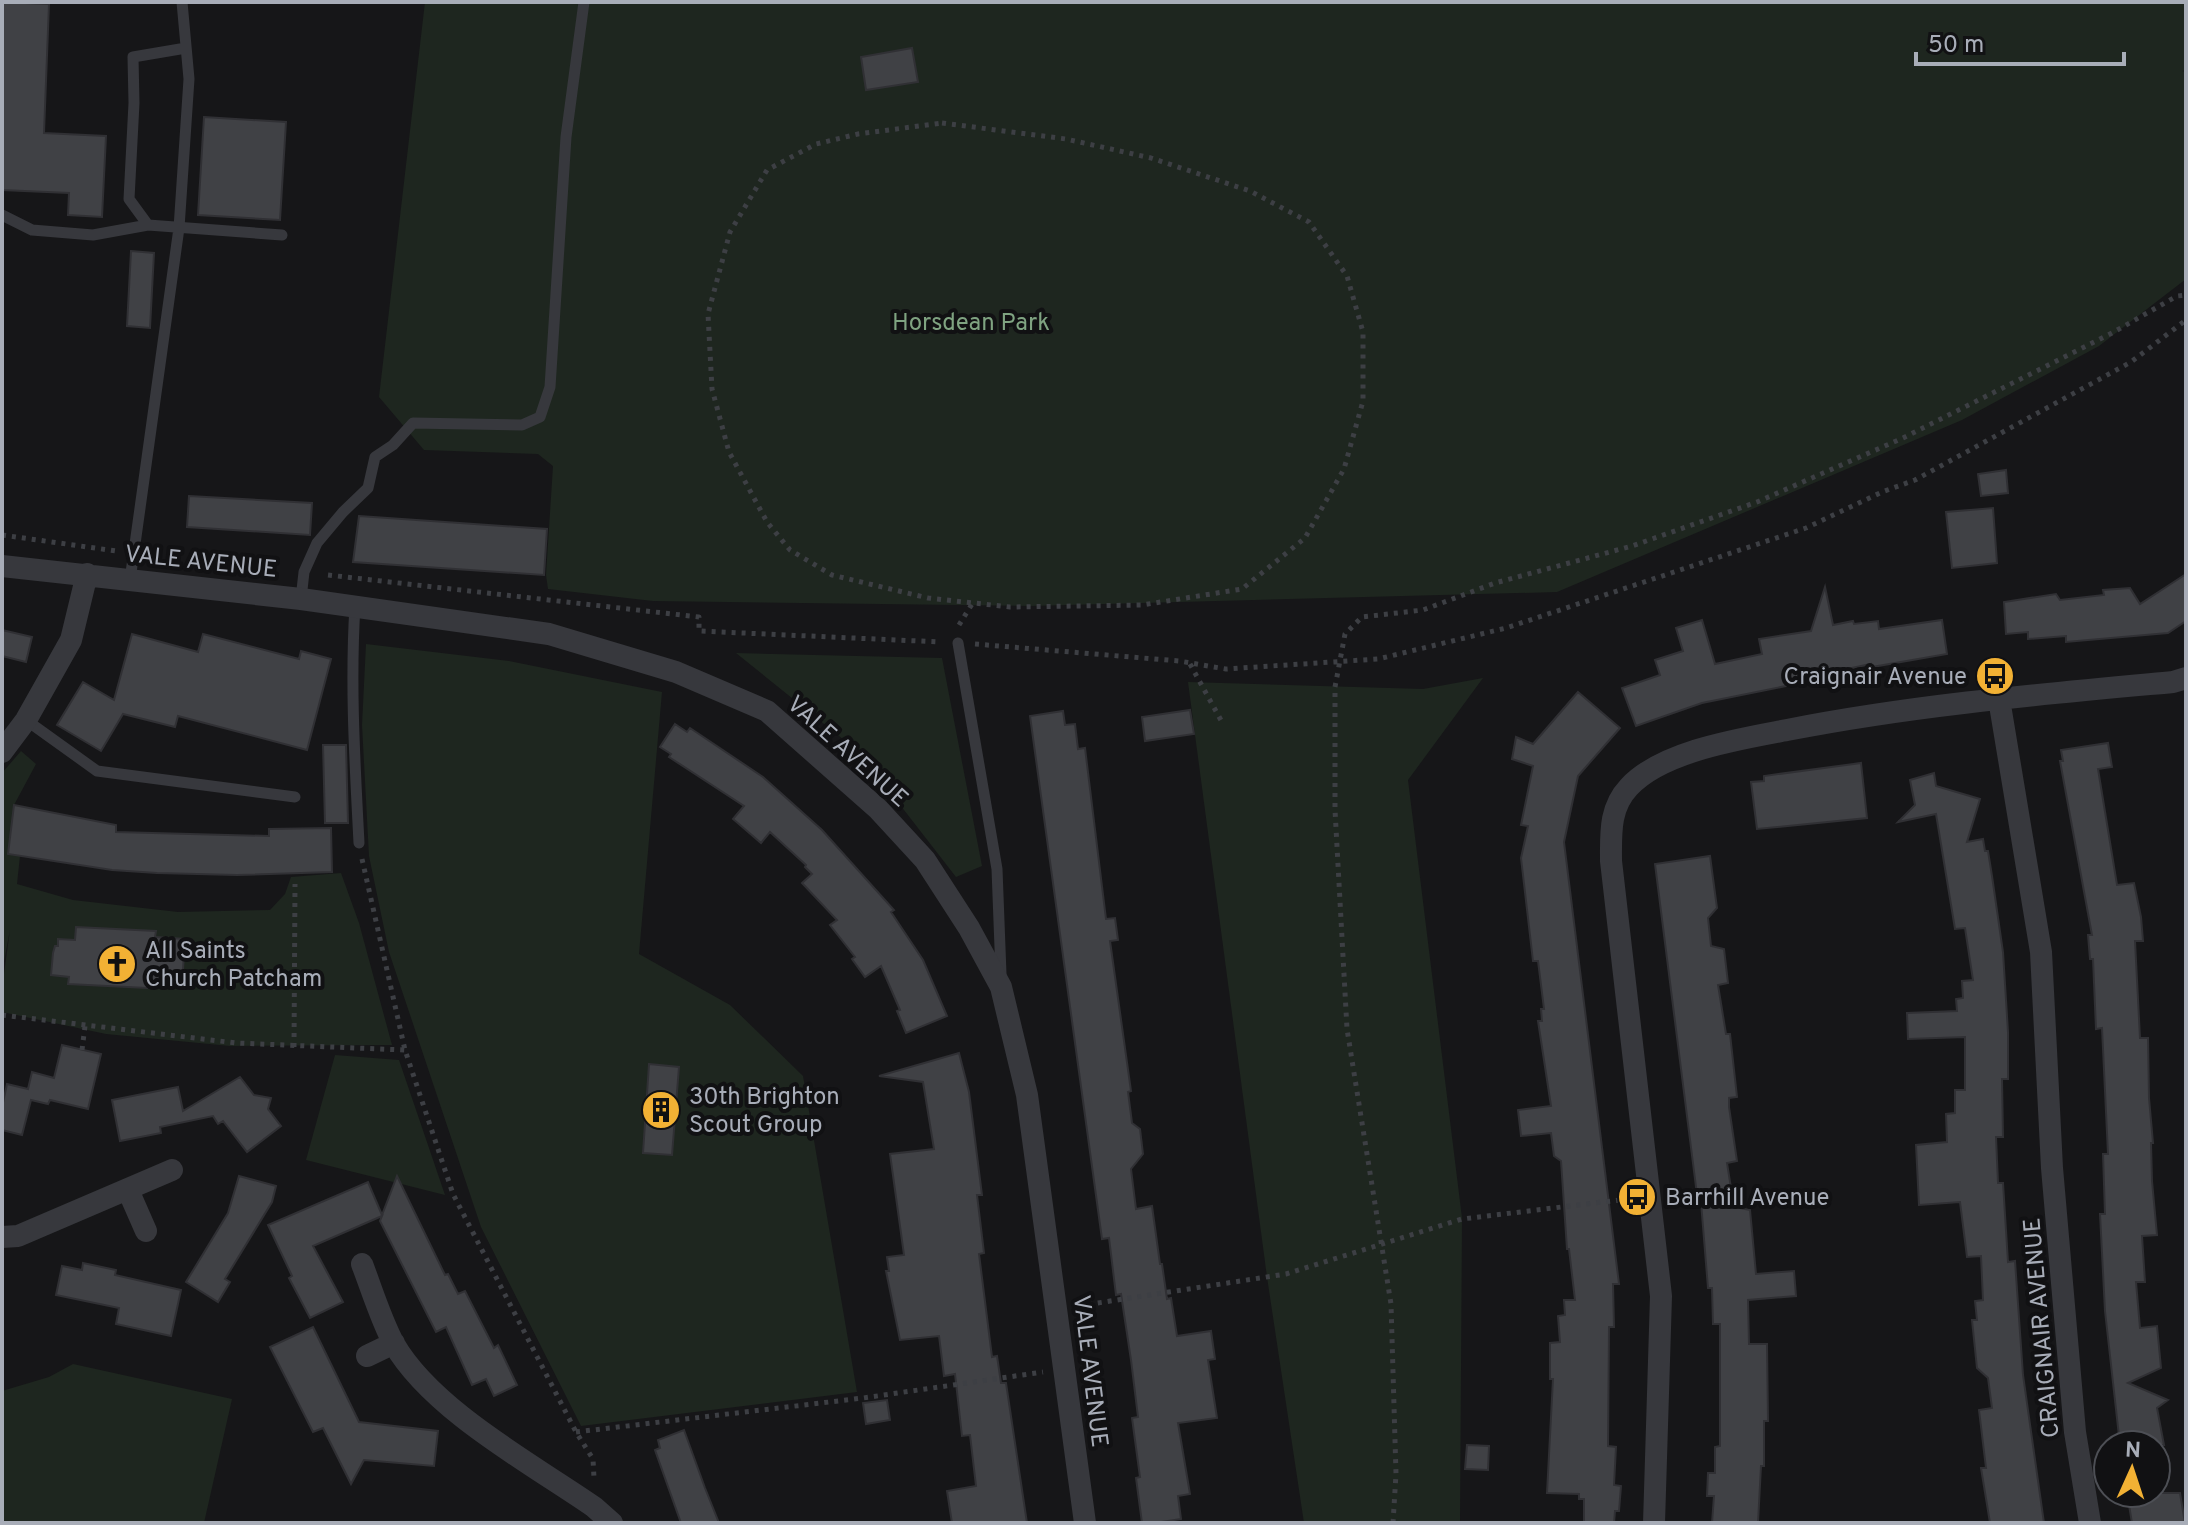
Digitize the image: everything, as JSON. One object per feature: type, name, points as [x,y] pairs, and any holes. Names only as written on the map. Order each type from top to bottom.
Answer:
[{"type":"street","name":"VALE AVENUE","points":[[2,566],[301,599],[549,634],[676,672],[767,711],[878,809],[925,860],[969,928],[1001,987],[1027,1095],[1085,1523]]},
{"type":"street","points":[[2,752],[26,720],[71,640],[87,574]]},
{"type":"street","points":[[1654,1523],[1661,1296],[1611,861],[1611,826],[1615,806],[1629,786],[1647,773],[1667,762],[1729,741],[1845,718],[2173,682],[2186,678]]},
{"type":"street","name":"CRAIGNAIR AVENUE","points":[[1999,699],[2041,952],[2052,1168],[2072,1401],[2090,1523]]},
{"type":"street","points":[[2,1237],[18,1236],[172,1170]]},
{"type":"street","points":[[128,1190],[146,1231]]},
{"type":"street","points":[[362,1264],[394,1343],[415,1373],[463,1417],[594,1507],[612,1523]]},
{"type":"street","points":[[367,1356],[394,1343]]},
{"type":"lane","points":[[130,580],[179,228],[189,79],[182,2]]},
{"type":"lane","points":[[301,599],[304,572],[317,543],[368,488],[375,457],[393,445],[413,423],[522,425],[540,417],[550,387],[566,137],[584,2]]},
{"type":"lane","points":[[148,225],[129,199],[133,57],[186,48]]},
{"type":"lane","points":[[2,215],[32,230],[93,235],[148,225],[282,235]]},
{"type":"lane","points":[[355,606],[353,736],[359,843]]},
{"type":"lane","points":[[958,643],[997,869],[1001,987]]},
{"type":"lane","points":[[26,720],[97,771],[295,797]]},
{"type":"path","points":[[942,123],[1066,139],[1151,158],[1250,191],[1309,222],[1347,276],[1363,332],[1363,401],[1344,469],[1305,538],[1242,589],[1142,605],[1010,607],[972,603],[928,598],[832,575],[790,550],[767,522],[729,452],[712,389],[708,314],[730,232],[767,170],[816,144],[858,134],[942,123]]},
{"type":"path","points":[[1393,1523],[1396,1474],[1392,1320],[1347,1029],[1335,810],[1335,687],[1345,634],[1362,617],[1423,610],[1495,583],[1632,546],[1757,502],[1903,438],[2112,333],[2177,296],[2186,295]]},
{"type":"path","points":[[304,572],[699,617],[699,631],[958,643],[1226,669],[1378,659],[1506,628],[1806,528],[1928,473],[2131,362],[2186,320]]},
{"type":"path","points":[[2,535],[135,554]]},
{"type":"path","points":[[958,643],[959,621],[972,603]]},
{"type":"path","points":[[1189,664],[1223,724]]},
{"type":"path","points":[[359,843],[405,1050],[453,1194],[576,1432],[593,1459],[594,1507]]},
{"type":"path","points":[[294,1047],[295,884]]},
{"type":"path","points":[[2,1015],[236,1043],[405,1050]]},
{"type":"path","points":[[82,1050],[85,1026]]},
{"type":"path","points":[[1057,1310],[1286,1274],[1462,1219],[1651,1196]]},
{"type":"path","points":[[576,1432],[863,1398],[1063,1370]]},
{"type":"green space","name":"Horsdean Park","points":[[425,2],[2186,2],[2186,70],[2182,71],[2186,72],[2186,279],[2099,346],[1962,420],[1557,592],[1030,606],[653,601],[548,589],[546,575],[553,466],[538,454],[424,450],[379,397]]},
{"type":"green space","points":[[366,644],[509,661],[662,692],[639,954],[730,1005],[803,1076],[857,1392],[581,1426],[481,1227],[389,952],[369,856],[362,725]]},
{"type":"green space","points":[[736,653],[942,658],[982,866],[956,877],[859,752]]},
{"type":"green space","points":[[1483,678],[1408,780],[1462,1218],[1460,1523],[1304,1523],[1267,1277],[1188,682],[1423,689]]},
{"type":"green space","points":[[21,751],[36,764],[14,805],[8,854],[20,856],[17,884],[73,900],[178,912],[270,910],[285,894],[291,877],[341,873],[359,923],[392,1045],[230,1046],[106,1034],[2,1012],[10,930],[2,972],[2,773]]},
{"type":"green space","points":[[335,1055],[399,1060],[445,1195],[306,1160]]},
{"type":"green space","points":[[73,1364],[232,1399],[204,1523],[2,1523],[2,1391],[49,1377]]},
{"type":"building","points":[[2,2],[49,4],[44,133],[106,136],[102,217],[68,215],[69,193],[2,190]]},
{"type":"building","points":[[912,48],[918,82],[866,90],[861,57]]},
{"type":"building","points":[[204,117],[286,122],[280,220],[198,215]]},
{"type":"building","points":[[131,251],[154,253],[150,328],[127,326]]},
{"type":"building","points":[[2006,470],[2008,493],[1981,496],[1978,474]]},
{"type":"building","points":[[189,496],[312,503],[310,535],[187,527]]},
{"type":"building","points":[[1993,508],[1997,563],[1952,568],[1946,512]]},
{"type":"building","points":[[359,516],[547,529],[544,575],[353,562]]},
{"type":"building","points":[[2186,574],[2186,621],[2168,633],[2066,642],[2066,636],[2028,639],[2028,632],[2006,634],[2004,602],[2056,594],[2060,600],[2104,595],[2103,590],[2130,588],[2140,604]]},
{"type":"building","points":[[1825,587],[1833,625],[1878,621],[1879,629],[1942,620],[1947,654],[1872,667],[1871,664],[1785,682],[1786,686],[1702,703],[1636,726],[1622,688],[1660,675],[1655,660],[1683,651],[1676,628],[1702,620],[1715,664],[1762,654],[1759,639],[1811,631]]},
{"type":"building","points":[[2,630],[32,637],[26,662],[2,656]]},
{"type":"building","points":[[132,634],[198,652],[203,634],[299,659],[301,651],[331,659],[307,750],[178,716],[175,727],[123,714],[101,751],[57,725],[83,682],[114,700]]},
{"type":"building","points":[[1578,692],[1620,728],[1578,776],[1564,842],[1619,1284],[1613,1284],[1614,1327],[1609,1327],[1608,1446],[1616,1447],[1614,1485],[1621,1486],[1619,1511],[1615,1511],[1614,1523],[1584,1523],[1584,1499],[1579,1499],[1579,1494],[1547,1493],[1553,1379],[1550,1379],[1550,1343],[1560,1342],[1558,1316],[1565,1315],[1564,1300],[1575,1300],[1567,1249],[1561,1161],[1554,1156],[1551,1133],[1521,1136],[1518,1110],[1551,1106],[1538,1021],[1542,1021],[1541,1009],[1544,1009],[1538,961],[1533,961],[1521,858],[1528,826],[1521,825],[1533,766],[1512,759],[1516,737],[1533,744]]},
{"type":"building","points":[[1190,710],[1194,734],[1145,741],[1142,717]]},
{"type":"building","points":[[1063,711],[1065,725],[1075,724],[1078,749],[1085,748],[1106,919],[1115,918],[1118,940],[1110,941],[1131,1091],[1128,1092],[1132,1123],[1140,1129],[1143,1154],[1131,1169],[1136,1209],[1152,1206],[1160,1264],[1167,1299],[1171,1298],[1177,1336],[1211,1331],[1215,1359],[1208,1360],[1217,1418],[1178,1423],[1190,1494],[1178,1496],[1181,1519],[1155,1523],[1142,1523],[1132,1418],[1138,1417],[1131,1360],[1121,1294],[1116,1295],[1109,1238],[1102,1239],[1030,716]]},
{"type":"building","points":[[675,724],[687,732],[690,728],[763,777],[822,830],[894,910],[891,912],[923,960],[947,1016],[906,1033],[897,1011],[900,1010],[881,966],[865,977],[852,959],[855,957],[830,925],[837,920],[802,883],[812,874],[806,865],[770,832],[761,843],[733,819],[744,806],[669,757],[671,754],[660,747]]},
{"type":"building","points":[[2108,743],[2112,767],[2098,769],[2117,885],[2134,883],[2141,917],[2143,941],[2135,941],[2140,1038],[2148,1038],[2152,1181],[2157,1235],[2142,1236],[2145,1282],[2136,1282],[2140,1328],[2157,1326],[2161,1368],[2128,1383],[2168,1400],[2157,1408],[2161,1429],[2118,1429],[2105,1311],[2100,1214],[2105,1214],[2103,1154],[2108,1154],[2102,1028],[2096,1029],[2093,959],[2090,959],[2088,935],[2092,935],[2060,761],[2063,761],[2061,750]]},
{"type":"building","points":[[323,745],[346,745],[348,823],[325,823]]},
{"type":"building","points":[[1861,763],[1867,818],[1757,829],[1751,782],[1764,781],[1764,776]]},
{"type":"building","points":[[1934,773],[1936,786],[1980,799],[1967,842],[1983,839],[1992,876],[2003,952],[2008,1032],[2008,1079],[2002,1079],[2003,1137],[1996,1137],[1998,1183],[2003,1183],[2008,1262],[2015,1261],[2023,1375],[2044,1523],[1990,1523],[1981,1468],[1986,1468],[1979,1410],[1992,1408],[1988,1378],[1977,1368],[1972,1320],[1977,1320],[1975,1301],[1983,1300],[1981,1256],[1967,1257],[1960,1202],[1919,1205],[1916,1145],[1947,1142],[1946,1114],[1955,1113],[1955,1090],[1965,1090],[1965,1037],[1908,1039],[1907,1013],[1957,1011],[1956,999],[1963,998],[1962,981],[1973,980],[1965,928],[1955,929],[1936,814],[1898,822],[1915,805],[1910,780]]},
{"type":"building","points":[[14,805],[116,825],[116,832],[269,836],[269,829],[331,828],[332,872],[237,875],[157,873],[112,870],[8,854]]},
{"type":"building","points":[[1710,856],[1717,908],[1708,918],[1711,946],[1724,949],[1728,983],[1718,985],[1726,1034],[1730,1034],[1737,1097],[1729,1098],[1729,1107],[1737,1161],[1727,1163],[1734,1207],[1750,1210],[1756,1274],[1794,1271],[1796,1296],[1748,1300],[1749,1344],[1767,1344],[1768,1421],[1764,1421],[1764,1466],[1761,1466],[1758,1523],[1712,1523],[1714,1496],[1707,1496],[1708,1473],[1715,1473],[1715,1447],[1720,1446],[1720,1324],[1713,1324],[1712,1288],[1708,1288],[1701,1202],[1698,1203],[1655,864]]},
{"type":"building","name":"All Saints Church Patcham","points":[[76,927],[156,931],[155,937],[185,939],[182,985],[147,983],[147,988],[68,984],[69,977],[51,975],[58,939],[75,940]]},
{"type":"building","points":[[62,1045],[101,1054],[88,1109],[50,1100],[48,1104],[31,1100],[22,1135],[2,1130],[2,1107],[7,1084],[28,1089],[32,1072],[54,1078]]},
{"type":"building","points":[[959,1053],[969,1092],[982,1195],[977,1195],[984,1253],[979,1254],[992,1357],[997,1356],[1001,1383],[1006,1383],[1027,1523],[952,1523],[947,1491],[976,1486],[970,1435],[962,1436],[955,1374],[944,1376],[939,1336],[900,1340],[886,1271],[889,1271],[887,1257],[904,1255],[890,1154],[934,1149],[923,1082],[879,1076]]},
{"type":"building","name":"30th Brighton Scout Group","points":[[649,1064],[679,1067],[672,1155],[643,1153]]},
{"type":"building","points":[[240,1077],[254,1095],[271,1098],[268,1109],[281,1126],[247,1152],[223,1121],[218,1124],[213,1116],[160,1127],[161,1133],[120,1141],[112,1100],[178,1087],[183,1111]]},
{"type":"building","points":[[239,1176],[276,1186],[272,1202],[225,1279],[230,1282],[218,1302],[186,1282],[228,1213]]},
{"type":"building","points":[[397,1176],[445,1275],[448,1274],[458,1294],[465,1291],[494,1348],[498,1345],[517,1385],[494,1396],[486,1379],[472,1385],[446,1327],[436,1332],[380,1221],[382,1216],[313,1246],[343,1302],[310,1318],[289,1278],[292,1276],[268,1225],[368,1182],[382,1215]]},
{"type":"building","points":[[83,1263],[116,1270],[115,1275],[181,1290],[171,1336],[116,1324],[119,1308],[56,1295],[62,1266],[82,1270]]},
{"type":"building","points":[[313,1327],[359,1422],[438,1431],[434,1466],[364,1460],[351,1484],[323,1428],[313,1432],[270,1347]]},
{"type":"building","points":[[887,1400],[890,1420],[866,1424],[863,1403]]},
{"type":"building","points":[[684,1430],[719,1523],[681,1523],[655,1450],[660,1448],[658,1440]]},
{"type":"building","points":[[1467,1445],[1489,1446],[1488,1470],[1465,1469]]},
{"type":"building","points":[[2172,1493],[2180,1493],[2185,1523],[2132,1523],[2130,1509],[2172,1509]]},
{"type":"place","name":"Craignair Avenue","points":[[1995,676]]},
{"type":"place","name":"All Saints Church Patcham","points":[[117,964]]},
{"type":"place","name":"30th Brighton Scout Group","points":[[661,1110]]},
{"type":"place","name":"Barrhill Avenue","points":[[1637,1197]]}]
